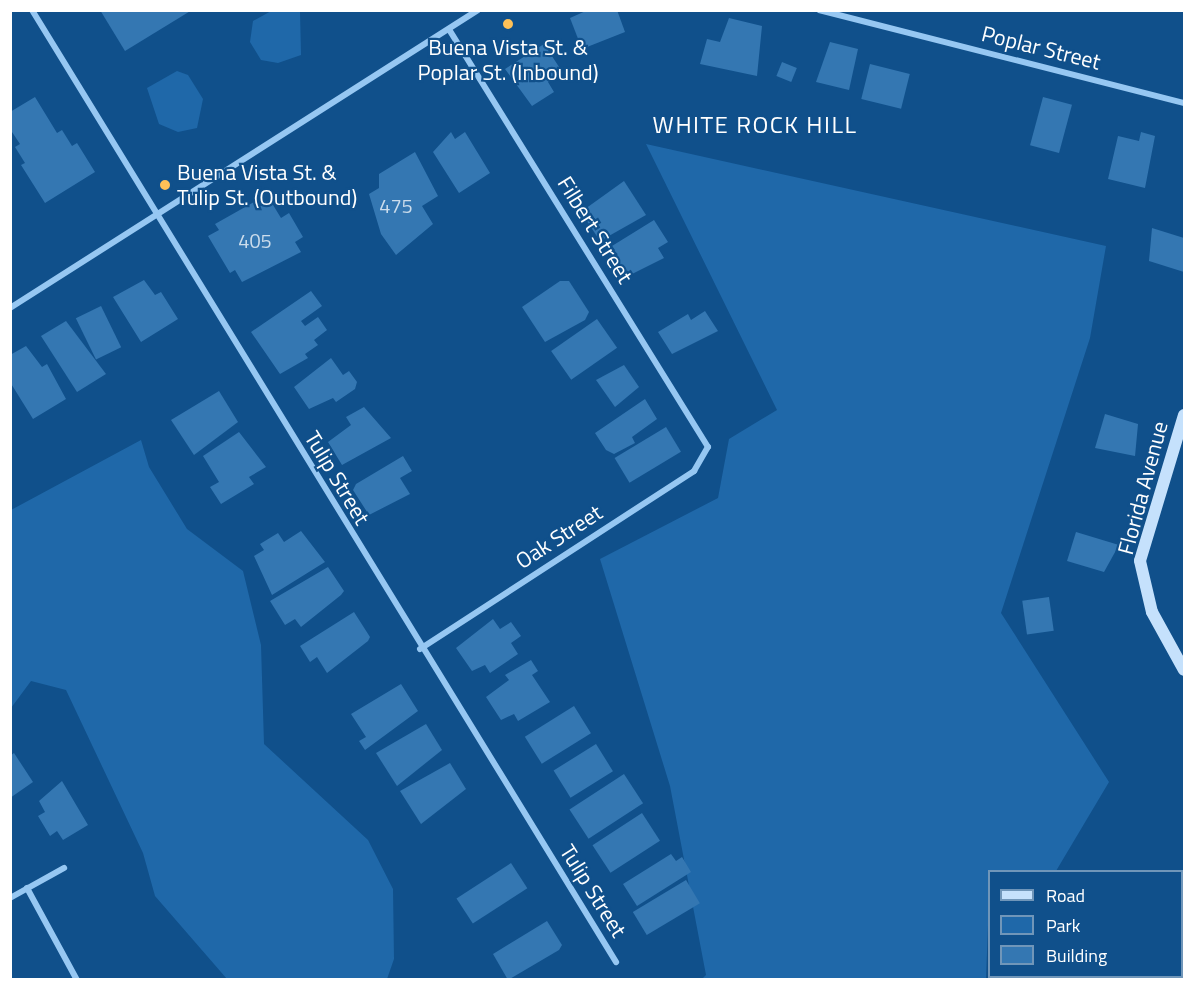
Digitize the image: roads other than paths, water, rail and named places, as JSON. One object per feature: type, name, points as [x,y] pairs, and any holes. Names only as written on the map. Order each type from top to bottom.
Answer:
[{"type":"main road","name":"Florida Avenue","points":[[1185,415],[1140,561],[1152,612],[1185,670]]},
{"type":"street","name":"Tulip Street","points":[[32,10],[420,649],[616,962]]},
{"type":"street","points":[[10,308],[450,31],[478,10]]},
{"type":"street","name":"Poplar Street","points":[[819,10],[1185,103]]},
{"type":"street","name":"Filbert Street","points":[[450,31],[708,447]]},
{"type":"street","name":"Oak Street","points":[[420,649],[694,471],[708,447]]},
{"type":"street","points":[[10,898],[64,868]]},
{"type":"street","points":[[27,888],[77,980]]},
{"type":"place","name":"Buena Vista St. & Poplar St. (Inbound)","points":[[508,24]]},
{"type":"place","name":"Buena Vista St. & Tulip St. (Outbound)","points":[[165,185]]},
{"type":"district","name":"WHITE ROCK HILL","points":[[755,125]]}]
